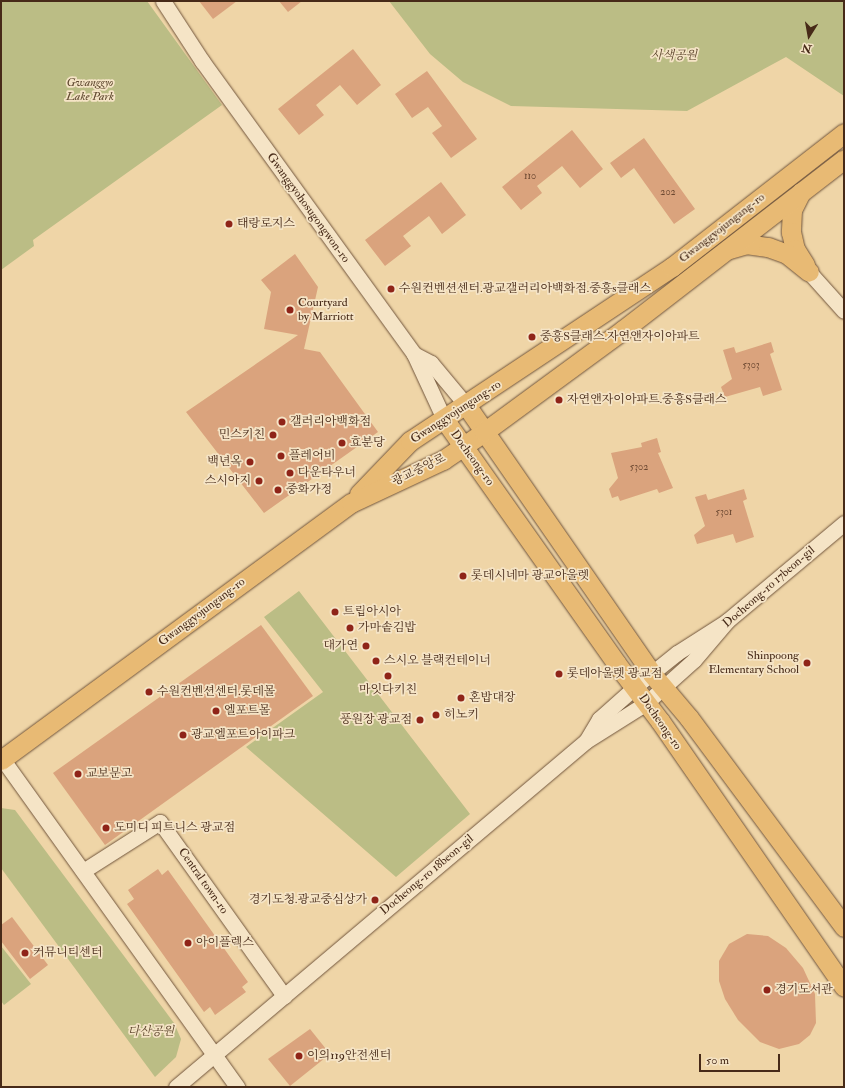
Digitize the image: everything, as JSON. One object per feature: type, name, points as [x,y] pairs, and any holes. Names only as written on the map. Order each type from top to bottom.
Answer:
[{"type":"main road","name":"Gwanggyojungang-ro","points":[[2,759],[351,503],[410,440],[466,405],[672,267],[844,133]]},
{"type":"main road","name":"Gwanggyojungang-ro","points":[[484,432],[726,250],[844,159]]},
{"type":"main road","points":[[801,192],[792,210],[791,232],[795,249],[809,272]]},
{"type":"main road","points":[[726,250],[746,244],[768,247],[787,254],[809,272]]},
{"type":"main road","name":"Docheong-ro","points":[[466,405],[657,681],[689,718],[844,927]]},
{"type":"main road","name":"Docheong-ro","points":[[444,419],[646,702],[844,987]]},
{"type":"main road","name":"광교중앙로","points":[[351,503],[443,460],[484,432]]},
{"type":"street","name":"Gwanggyohosugongwon-ro","points":[[163,1],[202,61],[414,354],[444,419]]},
{"type":"street","points":[[809,272],[844,312]]},
{"type":"street","points":[[414,354],[431,363],[466,405]]},
{"type":"street","name":"Docheong-ro 17beon-gil","points":[[646,702],[657,681],[694,660],[727,621],[844,523]]},
{"type":"street","points":[[586,741],[599,719],[635,687],[657,681]]},
{"type":"street","name":"Docheong-ro 18beon-gil","points":[[176,1087],[586,741],[646,702]]},
{"type":"street","points":[[2,759],[237,1087]]},
{"type":"street","name":"Central town-ro","points":[[83,871],[160,822],[284,996]]},
{"type":"green space","name":"Gwanggyo Lake Park","points":[[1,1],[147,1],[222,105],[33,240],[34,246],[1,270]]},
{"type":"green space","name":"사색공원","points":[[389,1],[844,1],[844,96],[786,57],[687,111],[511,106],[463,82],[430,54]]},
{"type":"green space","points":[[299,591],[470,814],[396,877],[246,747],[323,692],[264,617]]},
{"type":"green space","name":"다산공원","points":[[1,808],[15,810],[174,1023],[181,1039],[176,1057],[155,1077],[1,868]]},
{"type":"green space","points":[[1,946],[31,984],[4,1005],[1,1001]]},
{"type":"building","points":[[199,1],[237,1],[213,19]]},
{"type":"building","points":[[279,1],[302,1],[288,12]]},
{"type":"building","points":[[353,49],[381,85],[357,105],[340,85],[316,105],[324,115],[299,135],[278,109]]},
{"type":"building","points":[[427,71],[477,139],[451,158],[432,133],[442,126],[428,107],[412,118],[395,94]]},
{"type":"building","points":[[572,130],[603,169],[580,188],[562,166],[537,186],[542,193],[521,210],[502,187]]},
{"type":"building","points":[[644,138],[695,209],[674,224],[634,168],[621,178],[610,163]]},
{"type":"building","points":[[441,182],[466,215],[442,234],[429,216],[403,236],[411,246],[385,266],[365,240]]},
{"type":"building","name":"갤러리아백화점","points":[[295,254],[318,287],[304,349],[320,352],[378,432],[264,513],[186,412],[298,335],[264,329],[271,292],[261,280]]},
{"type":"building","points":[[771,342],[774,352],[770,354],[782,390],[763,396],[760,387],[725,397],[721,387],[732,379],[723,350],[734,347],[736,353]]},
{"type":"building","points":[[657,438],[661,452],[658,453],[673,488],[659,493],[657,489],[620,501],[618,496],[612,498],[609,489],[618,478],[611,453],[642,447],[641,443]]},
{"type":"building","points":[[744,489],[747,499],[743,501],[754,537],[736,543],[733,534],[697,544],[694,535],[705,526],[695,497],[706,494],[708,500]]},
{"type":"building","name":"광교엘포트아이파크","points":[[261,625],[313,696],[105,845],[53,773]]},
{"type":"building","name":"아이플렉스","points":[[158,869],[162,875],[168,870],[248,982],[242,987],[246,992],[215,1015],[210,1007],[204,1012],[127,904],[134,899],[128,890]]},
{"type":"building","name":"커뮤니티센터","points":[[12,917],[48,965],[30,979],[1,941],[1,925]]},
{"type":"building","name":"경기도서관","points":[[747,934],[768,936],[786,948],[803,968],[815,994],[816,1023],[810,1035],[799,1044],[779,1049],[760,1042],[738,1020],[725,999],[719,981],[719,961],[729,944]]},
{"type":"building","name":"이의119안전센터","points":[[310,1029],[330,1054],[290,1086],[268,1059]]},
{"type":"place","name":"태랑로지스","points":[[229,224]]},
{"type":"place","name":"수원컨벤션센터.광교갤러리아백화점.중흥s클래스","points":[[391,289]]},
{"type":"place","name":"Courtyard by Marriott","points":[[290,310]]},
{"type":"place","name":"중흥S클래스.자연앤자이아파트","points":[[532,337]]},
{"type":"place","name":"자연앤자이아파트.중흥S클래스","points":[[559,400]]},
{"type":"place","name":"갤러리아백화점","points":[[282,422]]},
{"type":"place","name":"민스키친","points":[[273,435]]},
{"type":"place","name":"효분당","points":[[342,443]]},
{"type":"place","name":"플레어비","points":[[281,456]]},
{"type":"place","name":"백년옥","points":[[250,462]]},
{"type":"place","name":"다운타우너","points":[[290,473]]},
{"type":"place","name":"스시아지","points":[[259,481]]},
{"type":"place","name":"중화가정","points":[[278,490]]},
{"type":"place","name":"롯데시네마 광교아울렛","points":[[463,576]]},
{"type":"place","name":"트립아시아","points":[[335,612]]},
{"type":"place","name":"가마솥김밥","points":[[350,628]]},
{"type":"place","name":"대가연","points":[[366,646]]},
{"type":"place","name":"스시오 블랙컨테이너","points":[[376,661]]},
{"type":"place","name":"Shinpoong Elementary School","points":[[807,663]]},
{"type":"place","name":"롯데아울렛 광교점","points":[[559,674]]},
{"type":"place","name":"마잇다키친","points":[[388,676]]},
{"type":"place","name":"수원컨벤션센터.롯데몰","points":[[149,692]]},
{"type":"place","name":"혼밥대장","points":[[461,698]]},
{"type":"place","name":"엘포트몰","points":[[216,711]]},
{"type":"place","name":"히노키","points":[[436,715]]},
{"type":"place","name":"풍원장 광교점","points":[[420,720]]},
{"type":"place","name":"광교엘포트아이파크","points":[[183,735]]},
{"type":"place","name":"교보문고","points":[[78,774]]},
{"type":"place","name":"도미디 피트니스 광교점","points":[[106,828]]},
{"type":"place","name":"경기도청.광교중심상가","points":[[375,900]]},
{"type":"place","name":"아이플렉스","points":[[188,943]]},
{"type":"place","name":"커뮤니티센터","points":[[25,953]]},
{"type":"place","name":"경기도서관","points":[[767,990]]},
{"type":"place","name":"이의119안전센터","points":[[299,1056]]}]
